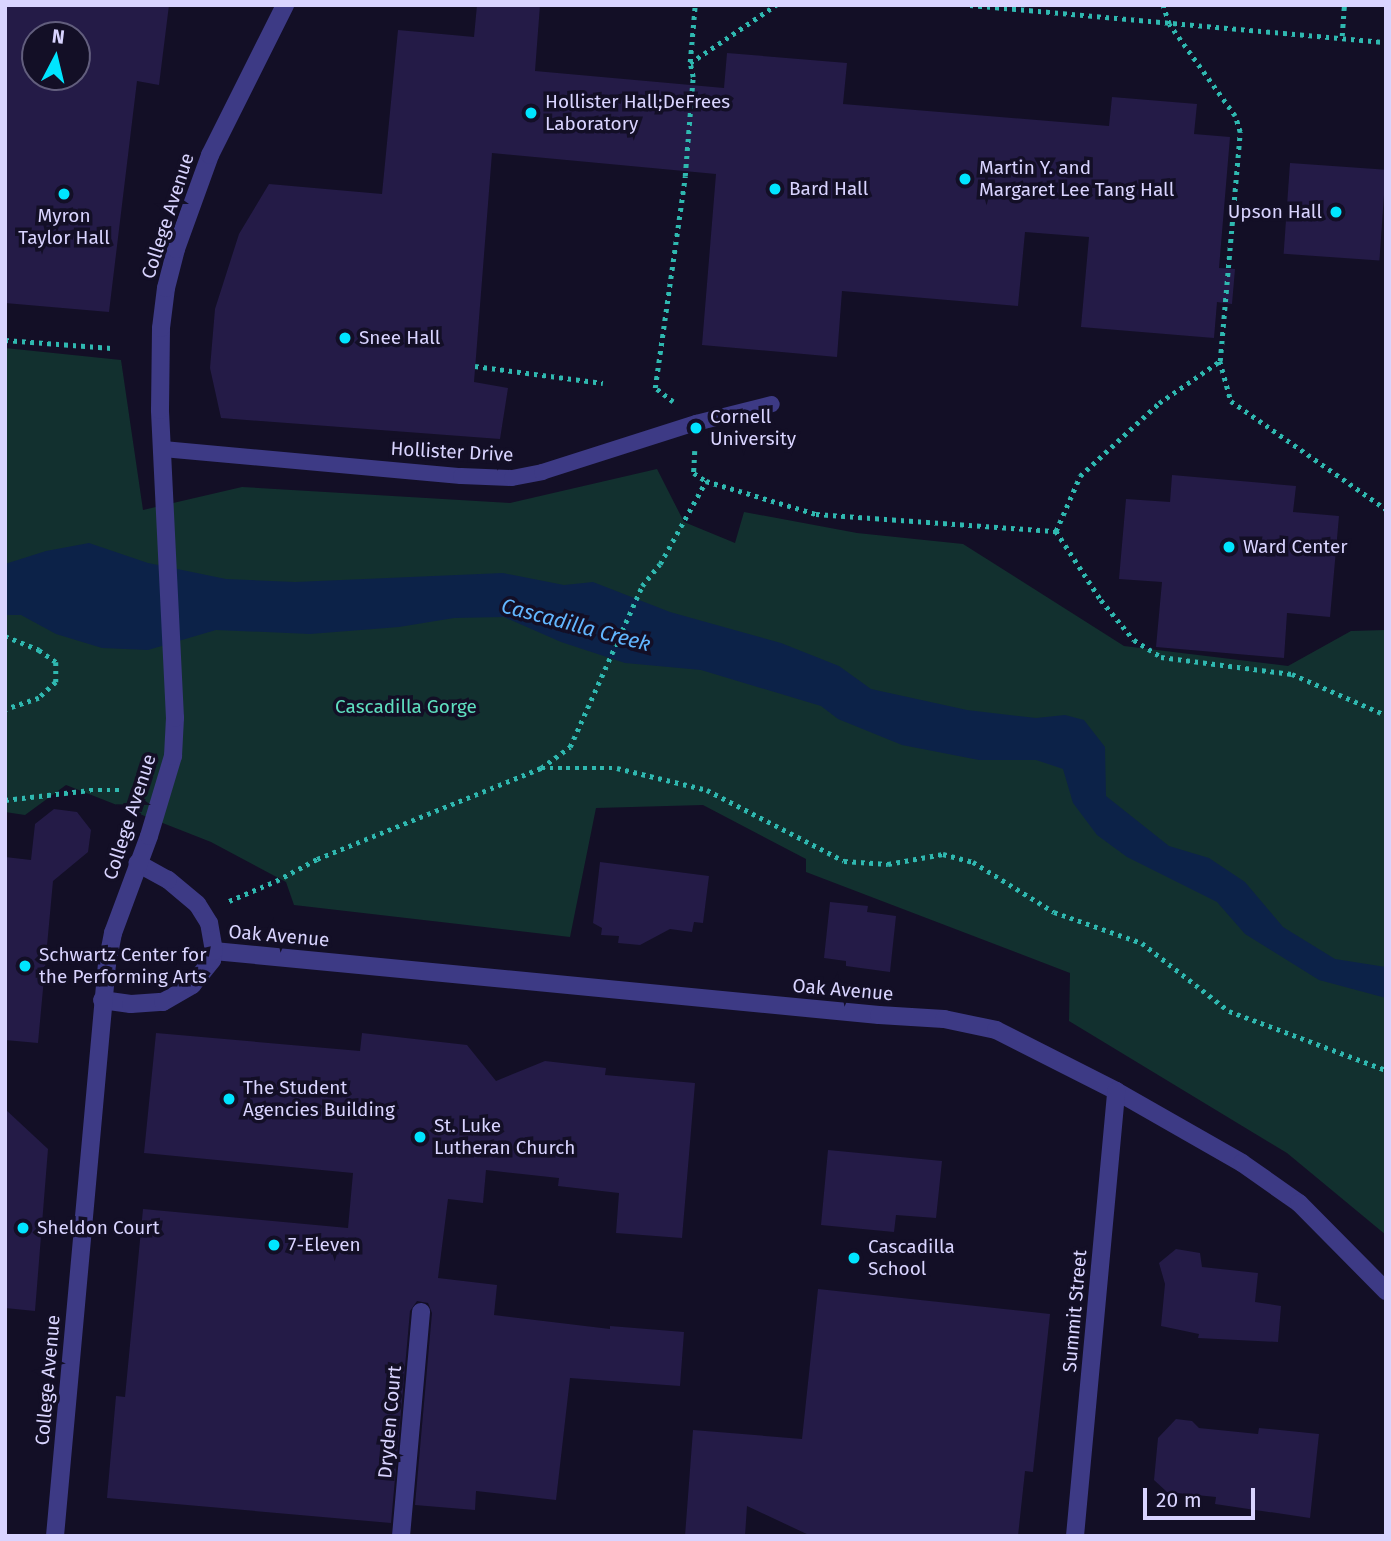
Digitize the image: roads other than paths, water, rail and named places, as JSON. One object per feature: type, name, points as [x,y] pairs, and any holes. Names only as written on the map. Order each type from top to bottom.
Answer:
[{"type":"street","name":"College Avenue","points":[[55,1536],[102,1000],[113,933],[149,836],[173,756],[175,718],[165,512],[161,328],[176,249],[210,155],[285,5]]},
{"type":"street","name":"Oak Avenue","points":[[102,1000],[149,1004],[180,995],[207,968],[214,951],[209,923],[197,904],[168,880],[137,863]]},
{"type":"street","name":"Oak Avenue","points":[[214,951],[944,1019],[996,1030],[1116,1091],[1242,1163],[1299,1203],[1386,1291]]},
{"type":"street","name":"Summit Street","points":[[1075,1536],[1116,1091]]},
{"type":"street","name":"Dryden Court","points":[[401,1536],[421,1312]]},
{"type":"lane","name":"Hollister Drive","points":[[163,449],[435,474],[512,478],[542,472],[696,423],[772,404]]},
{"type":"water","name":"Cascadilla Creek","points":[[89,543],[148,563],[226,579],[295,582],[503,573],[564,585],[593,582],[670,612],[781,643],[839,666],[871,689],[967,710],[1036,718],[1065,715],[1084,720],[1105,747],[1106,796],[1169,846],[1209,858],[1245,882],[1283,927],[1335,959],[1386,967],[1386,998],[1319,980],[1245,934],[1217,902],[1127,857],[1097,835],[1073,803],[1063,769],[1036,760],[979,760],[902,745],[838,719],[821,706],[701,670],[625,663],[561,642],[504,617],[454,618],[399,627],[310,634],[216,630],[148,650],[102,648],[56,634],[21,615],[5,615],[5,564],[46,551]]},
{"type":"place","name":"Hollister Hall;DeFrees Laboratory","points":[[531,113]]},
{"type":"place","name":"Martin Y. and Margaret Lee Tang Hall","points":[[965,179]]},
{"type":"place","name":"Bard Hall","points":[[775,189]]},
{"type":"place","name":"Myron Taylor Hall","points":[[64,194]]},
{"type":"place","name":"Upson Hall","points":[[1336,212]]},
{"type":"place","name":"Snee Hall","points":[[345,338]]},
{"type":"place","name":"Cornell University","points":[[696,428]]},
{"type":"place","name":"Ward Center","points":[[1229,547]]},
{"type":"place","name":"Schwartz Center for the Performing Arts","points":[[25,966]]},
{"type":"place","name":"The Student Agencies Building","points":[[229,1099]]},
{"type":"place","name":"St. Luke Lutheran Church","points":[[420,1137]]},
{"type":"place","name":"Sheldon Court","points":[[23,1228]]},
{"type":"place","name":"7-Eleven","points":[[274,1245]]},
{"type":"place","name":"Cascadilla School","points":[[854,1258]]},
{"type":"park label","name":"Cascadilla Gorge","points":[[406,707]]}]
